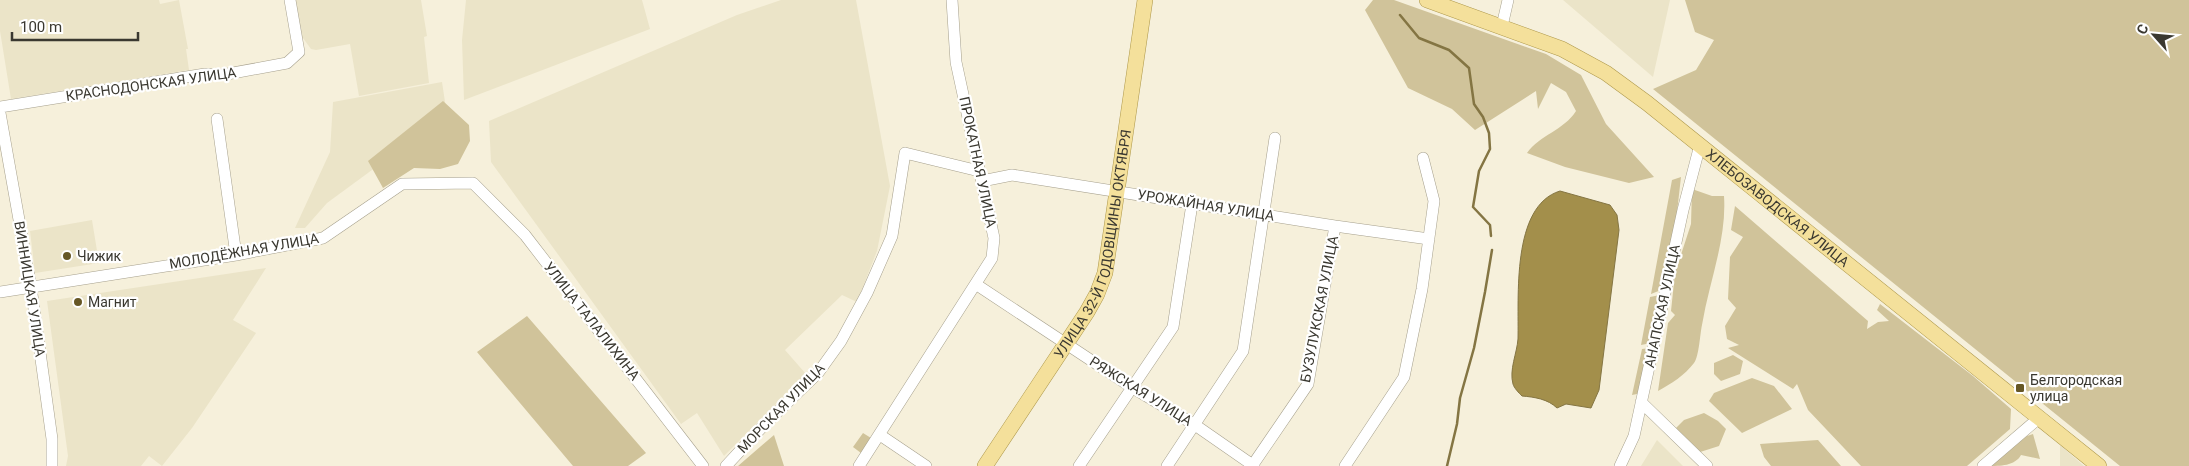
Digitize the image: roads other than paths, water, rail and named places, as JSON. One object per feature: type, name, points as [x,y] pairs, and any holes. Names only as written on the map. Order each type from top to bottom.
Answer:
[{"type":"main road","name":"УЛИЦА 32-Й ГОДОВЩИНЫ ОКТЯБРЯ","points":[[985,466],[1067,343],[1097,294],[1104,273],[1145,0]]},
{"type":"main road","name":"ХЛЕБОЗАВОДСКАЯ УЛИЦА","points":[[1427,0],[1562,49],[1606,72],[1700,145],[2099,466]]},
{"type":"street","name":"КРАСНОДОНСКАЯ УЛИЦА","points":[[0,107],[205,74],[222,76],[287,63],[299,52],[290,0]]},
{"type":"street","name":"ПРОКАТНАЯ УЛИЦА","points":[[859,466],[977,285],[992,258],[994,238],[956,62],[952,0]]},
{"type":"street","points":[[1502,26],[1508,0]]},
{"type":"street","name":"ВИННИЦКАЯ УЛИЦА","points":[[0,113],[31,287],[52,438],[52,466]]},
{"type":"street","points":[[217,119],[236,255]]},
{"type":"street","points":[[1167,466],[1243,351],[1275,138]]},
{"type":"street","name":"АНАПСКАЯ УЛИЦА","points":[[1620,466],[1634,436],[1683,210],[1700,145]]},
{"type":"street","name":"УРОЖАЙНАЯ УЛИЦА","points":[[905,153],[981,176],[1012,174],[1192,204],[1429,239]]},
{"type":"street","name":"МОРСКАЯ УЛИЦА","points":[[726,466],[763,426],[818,373],[841,341],[867,293],[892,236],[905,153]]},
{"type":"street","points":[[1345,466],[1404,377],[1434,201],[1423,158]]},
{"type":"street","name":"МОЛОДЁЖНАЯ УЛИЦА","points":[[0,292],[236,255],[323,238],[402,184],[473,183]]},
{"type":"street","name":"УЛИЦА ТАЛАЛИХИНА","points":[[473,183],[525,235],[702,466]]},
{"type":"street","points":[[1079,466],[1133,388],[1172,327],[1192,204]]},
{"type":"street","name":"БУЗУЛУКСКАЯ УЛИЦА","points":[[1253,466],[1308,384],[1335,226]]},
{"type":"street","name":"РЯЖСКАЯ УЛИЦА","points":[[977,285],[1133,388],[1195,425],[1253,466]]},
{"type":"street","points":[[1642,402],[1708,466]]},
{"type":"street","points":[[1983,466],[2040,417]]},
{"type":"street","points":[[880,435],[926,466]]},
{"type":"waterway","points":[[1400,15],[1419,38],[1449,50],[1469,68],[1474,104],[1483,117],[1489,133],[1490,149],[1479,171],[1473,207],[1490,225],[1491,236]]},
{"type":"waterway","points":[[1447,466],[1457,424],[1460,398],[1474,348],[1492,250]]},
{"type":"place","name":"Чижик","points":[[67,256]]},
{"type":"place","name":"Магнит","points":[[78,302]]},
{"type":"place","name":"Белгородская улица","points":[[2020,388]]}]
